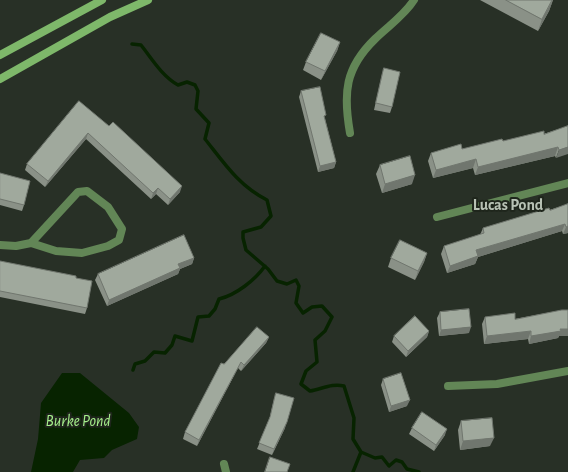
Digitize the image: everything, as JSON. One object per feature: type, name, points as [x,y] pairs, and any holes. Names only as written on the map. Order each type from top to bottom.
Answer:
[{"type":"main road","points":[[0,55],[102,0]]},
{"type":"main road","points":[[0,79],[110,17],[148,0]]},
{"type":"street","points":[[350,132],[347,116],[349,75],[359,57],[414,0]]},
{"type":"street","points":[[437,217],[568,183]]},
{"type":"street","points":[[0,245],[16,246],[31,243],[56,251],[82,253],[108,246],[119,240],[122,229],[108,207],[87,190],[78,192],[31,243]]},
{"type":"street","points":[[448,386],[497,384],[568,371]]},
{"type":"water","name":"Burke Pond","points":[[62,373],[80,373],[129,413],[139,427],[137,439],[112,450],[104,458],[80,460],[73,472],[31,472],[38,439],[41,403]]},
{"type":"building","points":[[506,0],[552,0],[542,19]]},
{"type":"building","points":[[321,33],[340,42],[325,71],[306,62]]},
{"type":"building","points":[[384,68],[400,72],[392,107],[376,103]]},
{"type":"building","points":[[320,87],[326,115],[324,116],[336,162],[320,166],[301,91]]},
{"type":"building","points":[[79,101],[109,126],[113,122],[182,186],[170,199],[158,188],[153,193],[88,133],[48,181],[27,164]]},
{"type":"building","points":[[568,126],[568,147],[559,150],[558,147],[478,167],[476,159],[436,170],[431,153],[461,144],[462,149],[544,131],[544,134]]},
{"type":"building","points":[[410,156],[415,175],[385,184],[380,165]]},
{"type":"building","points":[[0,173],[30,181],[24,205],[0,199]]},
{"type":"building","points":[[568,204],[568,226],[566,227],[565,224],[476,250],[478,256],[450,266],[444,246],[484,233],[483,228],[549,208],[550,210]]},
{"type":"building","points":[[184,235],[194,258],[178,264],[180,268],[109,300],[98,274]]},
{"type":"building","points":[[400,240],[427,253],[418,271],[391,258]]},
{"type":"building","points":[[0,261],[76,276],[76,278],[92,281],[87,308],[0,291]]},
{"type":"building","points":[[469,309],[471,327],[441,330],[440,312]]},
{"type":"building","points":[[568,310],[568,329],[560,329],[561,331],[531,336],[531,331],[487,336],[485,317],[515,313],[515,319]]},
{"type":"building","points":[[415,316],[429,331],[408,351],[394,336]]},
{"type":"building","points":[[257,327],[269,337],[244,365],[241,362],[199,440],[185,432],[221,363],[224,364]]},
{"type":"building","points":[[401,373],[410,400],[391,406],[383,379]]},
{"type":"building","points":[[276,393],[294,398],[287,422],[274,449],[259,443],[270,417]]},
{"type":"building","points":[[422,412],[447,429],[436,445],[412,428]]},
{"type":"building","points":[[492,418],[494,438],[463,441],[461,421]]},
{"type":"building","points":[[270,457],[290,464],[287,472],[265,472]]},
{"type":"waterway","points":[[132,44],[141,45],[167,77],[178,85],[187,82],[195,85],[198,91],[196,109],[209,123],[205,139],[240,181],[267,200],[271,216],[261,227],[243,232],[246,250],[268,269],[277,281],[287,284],[296,280],[299,286],[296,303],[303,313],[312,307],[322,306],[332,317],[325,331],[315,340],[317,362],[306,371],[301,384],[310,391],[331,386],[344,386],[354,418],[353,439],[361,452],[375,458],[382,457],[389,466],[396,460],[402,462],[407,469],[419,472]]},
{"type":"waterway","points":[[133,370],[135,364],[145,361],[154,352],[165,353],[172,345],[175,336],[192,341],[198,317],[209,316],[215,309],[219,299],[232,294],[245,286],[265,266]]},
{"type":"waterway","points":[[353,472],[361,452]]},
{"type":"district","name":"Lucas Pond","points":[[508,205]]}]
